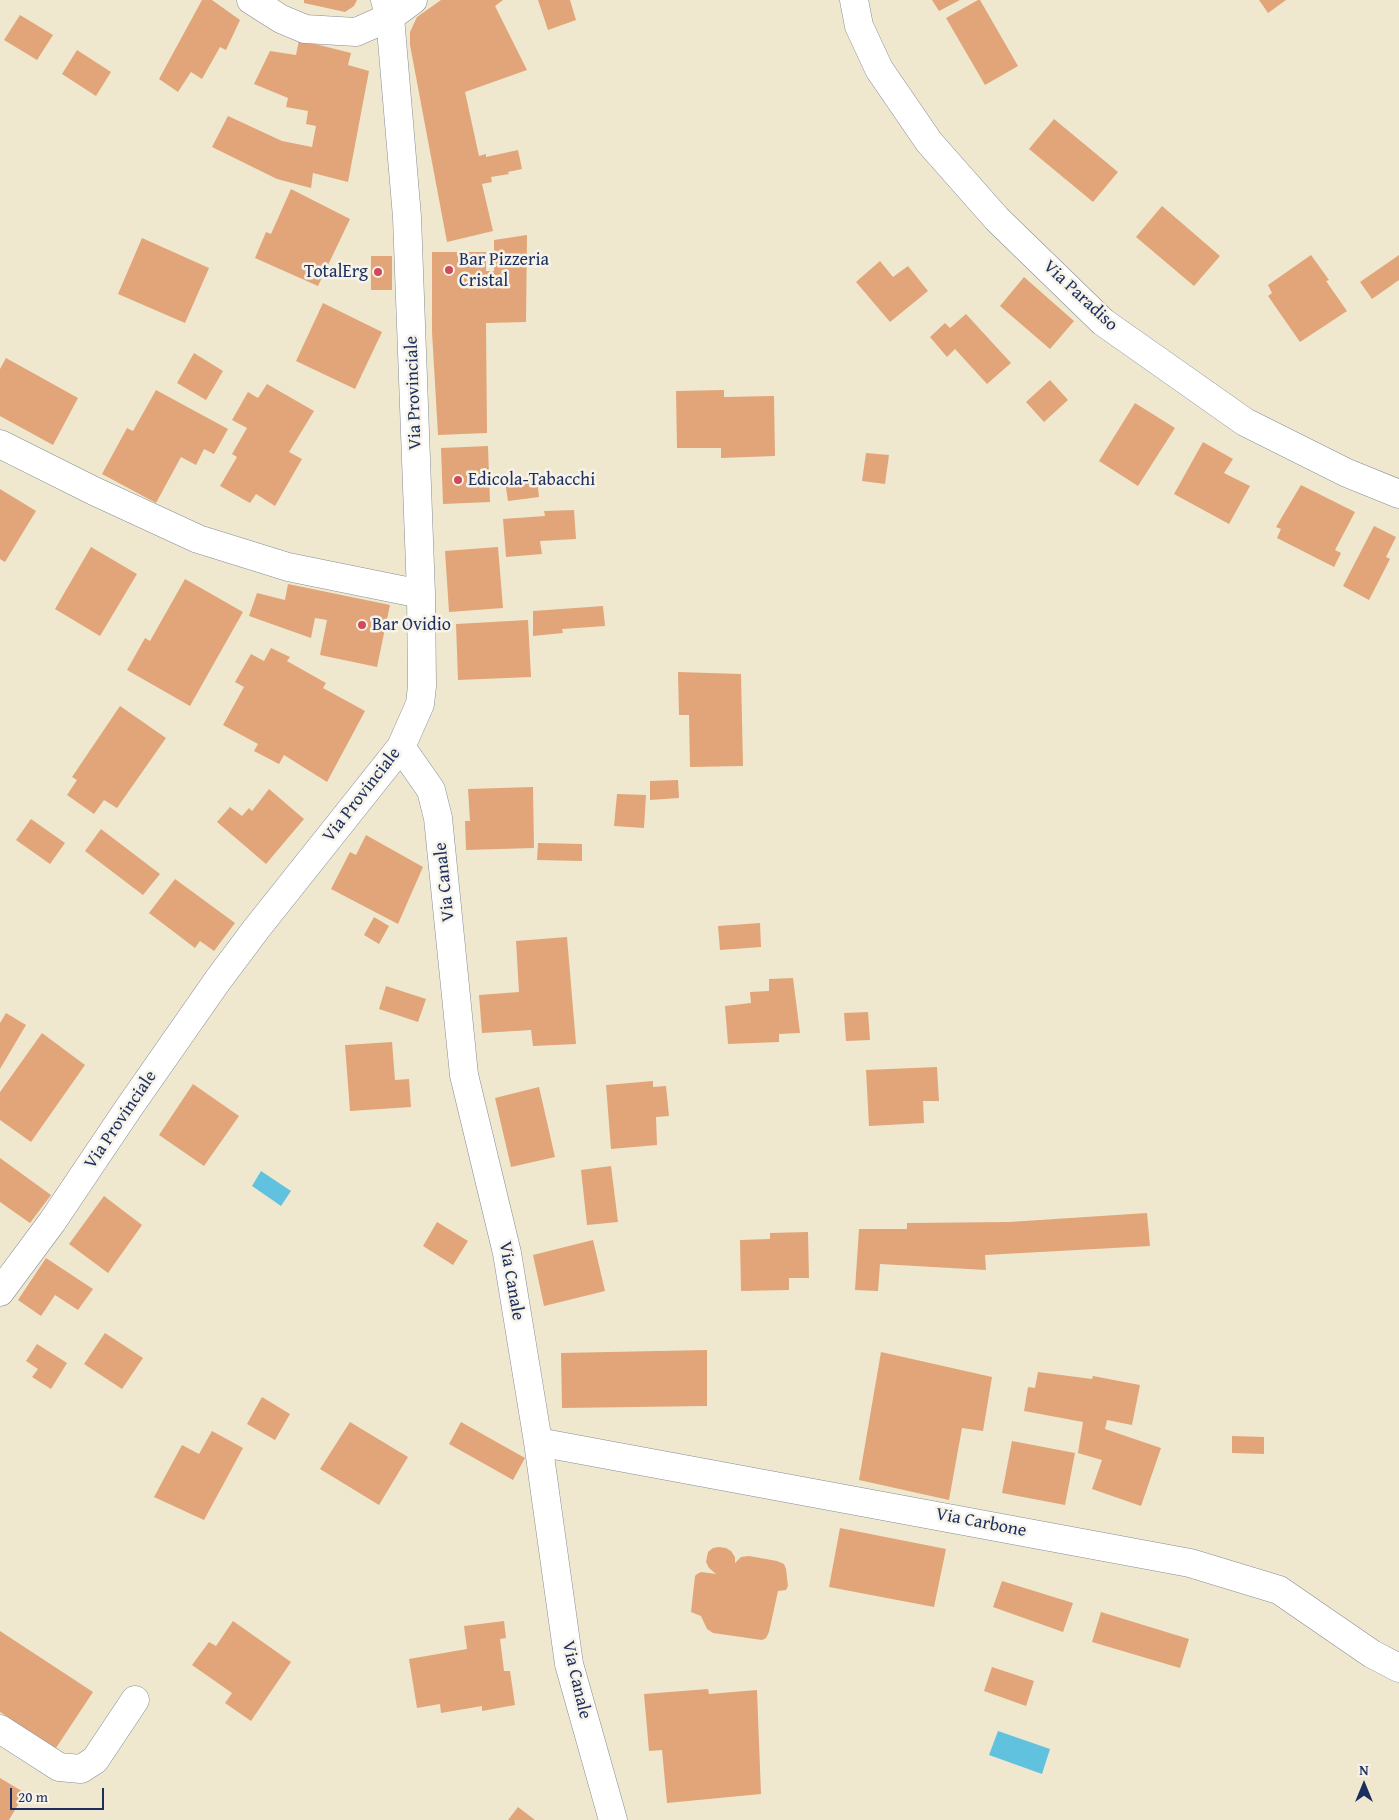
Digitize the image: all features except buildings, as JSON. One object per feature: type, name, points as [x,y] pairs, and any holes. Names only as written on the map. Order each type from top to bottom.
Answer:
[{"type":"street","points":[[251,0],[281,19],[304,29],[356,32],[387,9],[413,0]]},
{"type":"street","name":"Via Paradiso","points":[[854,0],[859,26],[879,69],[929,142],[997,219],[1103,322],[1245,422],[1347,473],[1399,494]]},
{"type":"street","name":"Via Provinciale","points":[[0,1292],[52,1222],[218,980],[257,928],[401,748],[420,704],[422,686],[421,594],[407,216],[387,9]]},
{"type":"street","points":[[0,444],[94,491],[198,539],[288,567],[421,594]]},
{"type":"street","name":"Via Canale","points":[[401,748],[431,790],[438,818],[464,1075],[507,1254],[538,1442],[569,1664],[613,1820]]},
{"type":"street","name":"Via Carbone","points":[[538,1442],[1190,1563],[1279,1590],[1372,1654],[1399,1668]]},
{"type":"street","points":[[0,1729],[59,1767],[81,1769],[95,1760],[135,1700]]},
{"type":"water","points":[[261,1171],[291,1191],[281,1206],[252,1186]]},
{"type":"water","points":[[998,1731],[1050,1749],[1042,1774],[989,1755]]},
{"type":"place","name":"Bar Pizzeria Cristal","points":[[449,270]]},
{"type":"place","name":"TotalErg","points":[[378,272]]},
{"type":"place","name":"Edicola-Tabacchi","points":[[458,480]]},
{"type":"place","name":"Bar Ovidio","points":[[362,625]]}]
